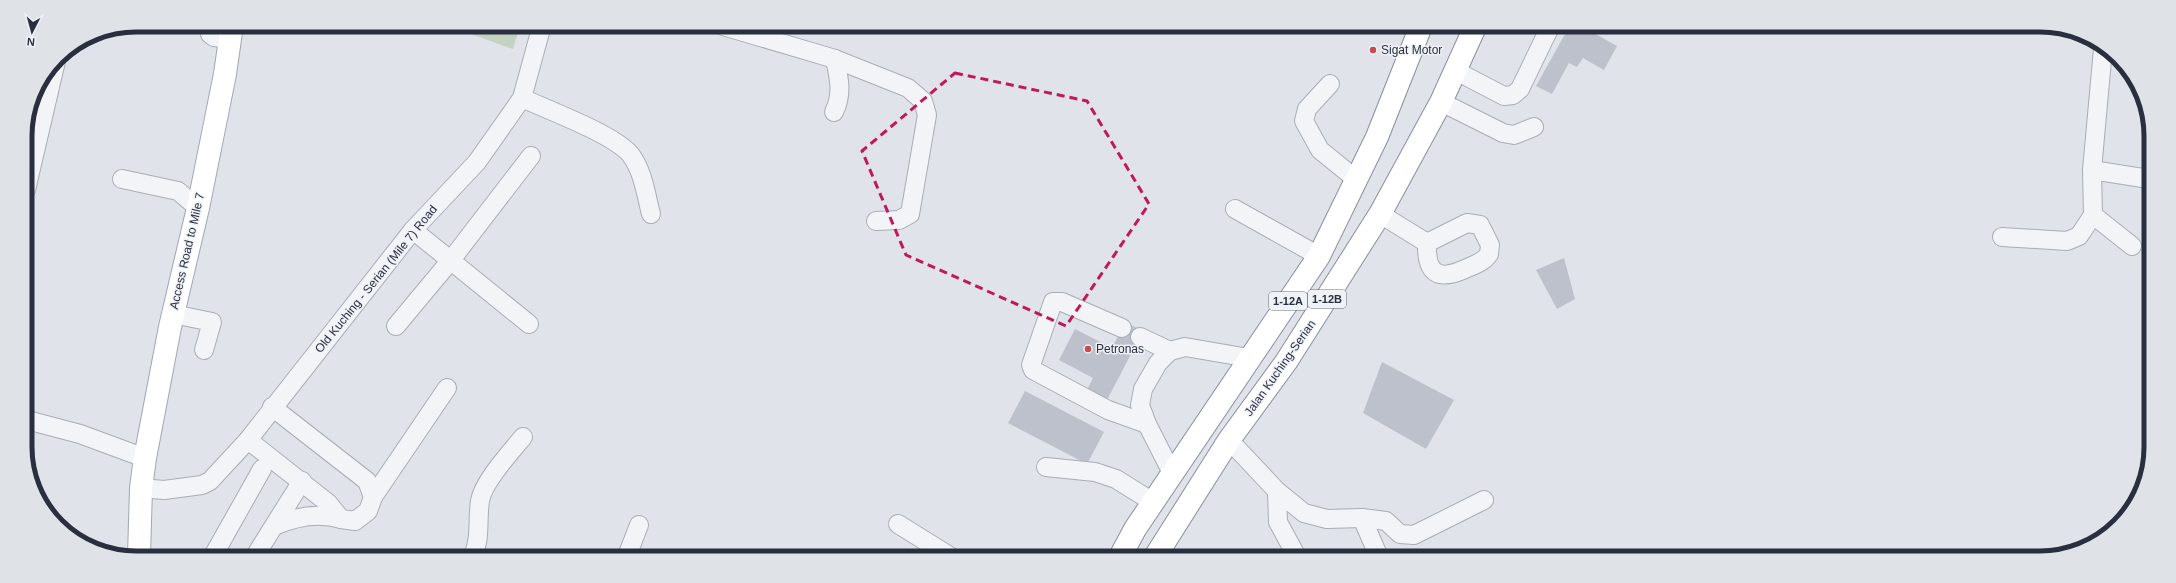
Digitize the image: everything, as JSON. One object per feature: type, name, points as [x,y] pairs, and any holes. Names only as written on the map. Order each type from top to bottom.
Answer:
[{"type":"main road","name":"Access Road to Mile 7","points":[[139,551],[143,474],[173,314],[198,208],[231,32]]},
{"type":"main road","name":"1-12A","points":[[1124,551],[1172,473],[1319,256],[1357,180],[1419,32]]},
{"type":"main road","name":"Jalan Kuching-Serian","points":[[1159,551],[1229,440],[1286,362],[1380,214],[1441,102],[1472,32]]},
{"type":"street","points":[[210,32],[214,37],[231,32]]},
{"type":"street","name":"Old Kuching - Serian (Mile 7) Road","points":[[143,474],[170,478],[190,487],[202,485],[210,481],[248,440],[272,407],[413,230],[477,162],[522,98],[540,32]]},
{"type":"street","points":[[743,32],[835,60],[908,88],[923,101],[927,115],[910,214],[899,220],[876,220]]},
{"type":"street","points":[[1456,71],[1504,96],[1513,95],[1520,89],[1548,32]]},
{"type":"street","points":[[2002,237],[2068,241],[2078,236],[2093,215],[2092,170],[2103,53]]},
{"type":"street","points":[[834,112],[840,96],[840,80],[835,60]]},
{"type":"street","points":[[32,162],[55,71]]},
{"type":"street","points":[[1330,84],[1307,109],[1304,121],[1320,150],[1357,180]]},
{"type":"street","points":[[522,98],[607,137],[630,154],[642,177],[651,214]]},
{"type":"street","points":[[1441,102],[1503,133],[1514,135],[1534,127]]},
{"type":"street","points":[[396,326],[451,260],[531,156]]},
{"type":"street","points":[[2092,170],[2144,178]]},
{"type":"street","points":[[122,179],[178,191],[198,208]]},
{"type":"street","points":[[1235,209],[1319,256]]},
{"type":"street","points":[[1380,214],[1427,243]]},
{"type":"street","points":[[2093,215],[2132,246]]},
{"type":"street","points":[[413,230],[529,324]]},
{"type":"street","points":[[1122,328],[1062,302],[1053,302],[1031,365],[1033,370],[1108,410],[1147,424]]},
{"type":"street","points":[[173,314],[212,322],[204,350]]},
{"type":"street","points":[[1140,337],[1170,351]]},
{"type":"street","points":[[1172,473],[1147,424],[1140,405],[1143,389],[1158,363],[1170,351],[1185,348],[1249,358]]},
{"type":"street","points":[[274,526],[290,519],[307,517],[328,515],[355,521],[362,517],[372,504],[373,497],[447,388]]},
{"type":"street","points":[[272,407],[367,481],[373,497]]},
{"type":"street","points":[[32,421],[80,434],[143,474]]},
{"type":"street","points":[[474,551],[479,533],[481,495],[498,466],[523,437]]},
{"type":"street","points":[[248,440],[328,503],[341,519]]},
{"type":"street","points":[[1229,440],[1277,491],[1304,513],[1327,519],[1362,518],[1386,521],[1400,534],[1414,535],[1484,500]]},
{"type":"street","points":[[1046,467],[1095,472],[1116,479],[1153,502]]},
{"type":"street","points":[[219,551],[262,469]]},
{"type":"street","points":[[258,551],[302,481]]},
{"type":"street","points":[[1277,491],[1278,522],[1294,551]]},
{"type":"street","points":[[1362,518],[1376,551]]},
{"type":"street","points":[[898,524],[941,551]]},
{"type":"street","points":[[629,551],[639,525]]},
{"type":"highlighted area","points":[[955,73],[1087,101],[1149,204],[1066,326],[906,255],[862,151]]},
{"type":"green space","points":[[466,32],[518,32],[513,49]]},
{"type":"building","points":[[1566,32],[1592,32],[1617,46],[1604,70],[1583,58],[1577,67],[1569,63],[1552,94],[1536,86]]},
{"type":"building","points":[[1564,258],[1575,299],[1557,309],[1536,270]]},
{"type":"building","points":[[1125,322],[1143,331],[1106,402],[1086,392],[1093,378],[1059,360],[1075,329],[1112,348]]},
{"type":"building","points":[[1382,362],[1454,400],[1426,449],[1363,413]]},
{"type":"building","points":[[1025,391],[1104,432],[1087,464],[1008,423]]},
{"type":"place","name":"Sigat Motor","points":[[1373,50]]},
{"type":"place","name":"Petronas","points":[[1088,349]]}]
